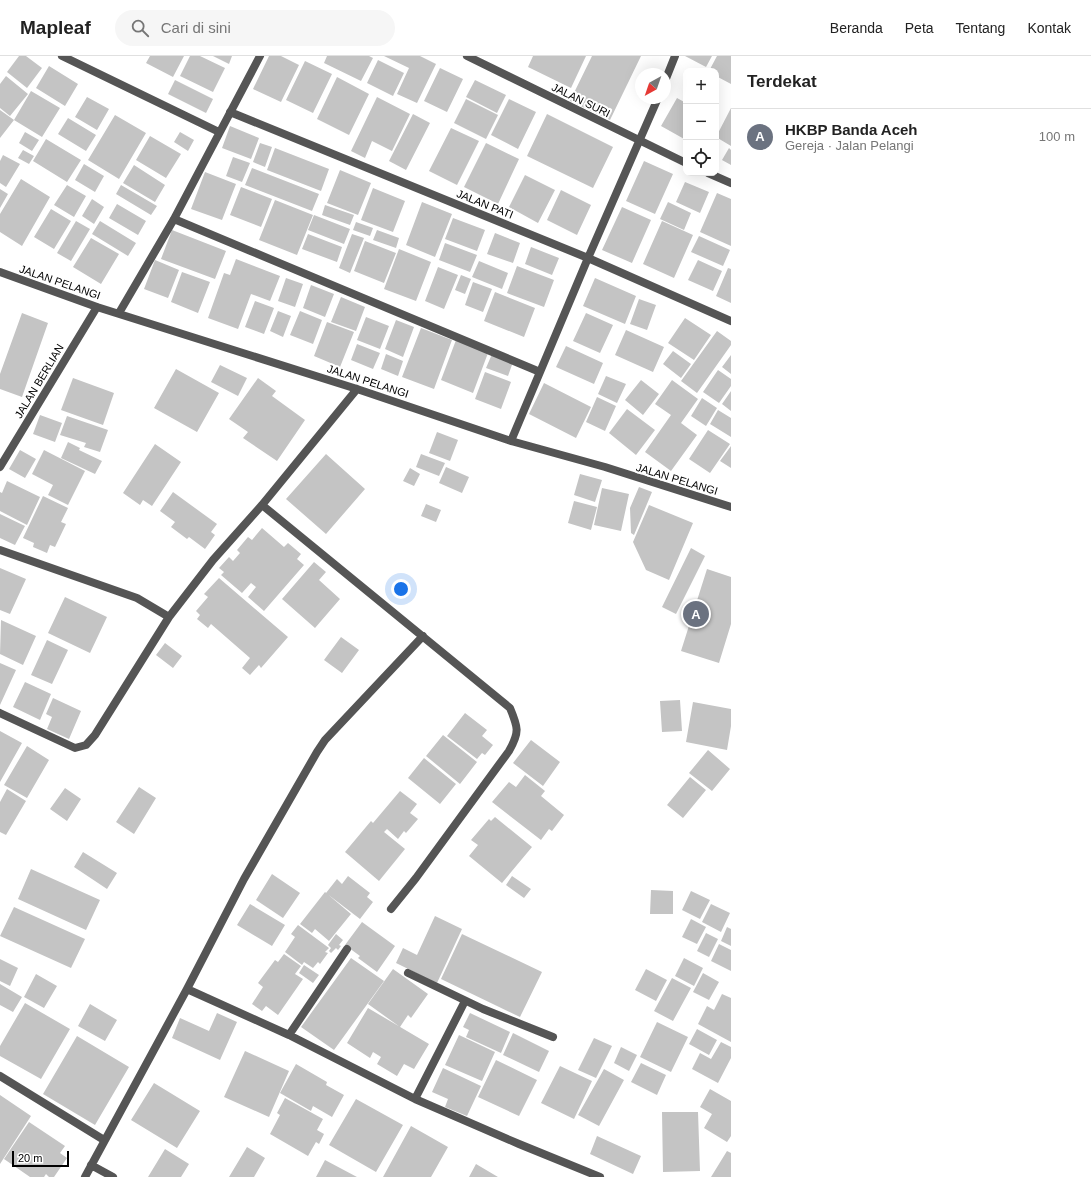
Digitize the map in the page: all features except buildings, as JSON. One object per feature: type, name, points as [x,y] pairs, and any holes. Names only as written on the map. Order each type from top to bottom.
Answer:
[{"type":"street","points":[[62,56],[219,132]]},
{"type":"street","points":[[119,313],[174,218],[260,56]]},
{"type":"street","name":"JALAN SURI","points":[[467,56],[683,162]]},
{"type":"street","points":[[670,68],[675,56]]},
{"type":"street","points":[[511,441],[588,258],[655,104]]},
{"type":"street","name":"JALAN PATI","points":[[230,112],[588,258],[731,321]]},
{"type":"street","points":[[714,176],[731,184]]},
{"type":"street","points":[[174,218],[540,372]]},
{"type":"street","name":"JALAN PELANGI","points":[[0,272],[97,307],[357,389],[511,441],[605,467],[731,507]]},
{"type":"street","name":"JALAN BERLIAN","points":[[0,467],[97,307]]},
{"type":"street","points":[[0,713],[75,748],[86,746],[95,735],[169,617],[213,560],[262,505],[357,389]]},
{"type":"street","points":[[262,505],[510,708],[516,721],[517,737],[509,751],[421,872],[391,909]]},
{"type":"street","points":[[0,550],[137,598],[169,617]]},
{"type":"street","points":[[84,1177],[187,989],[244,879],[317,752],[325,740],[423,636]]},
{"type":"street","points":[[290,1035],[347,949]]},
{"type":"street","points":[[408,973],[465,1001],[554,1037]]},
{"type":"street","points":[[187,989],[290,1035],[415,1099],[600,1177]]},
{"type":"street","points":[[415,1099],[465,1001]]},
{"type":"street","points":[[0,1076],[104,1140]]},
{"type":"street","points":[[91,1165],[114,1177]]},
{"type":"place","name":"HKBP Banda Aceh","points":[[696,614]]}]
